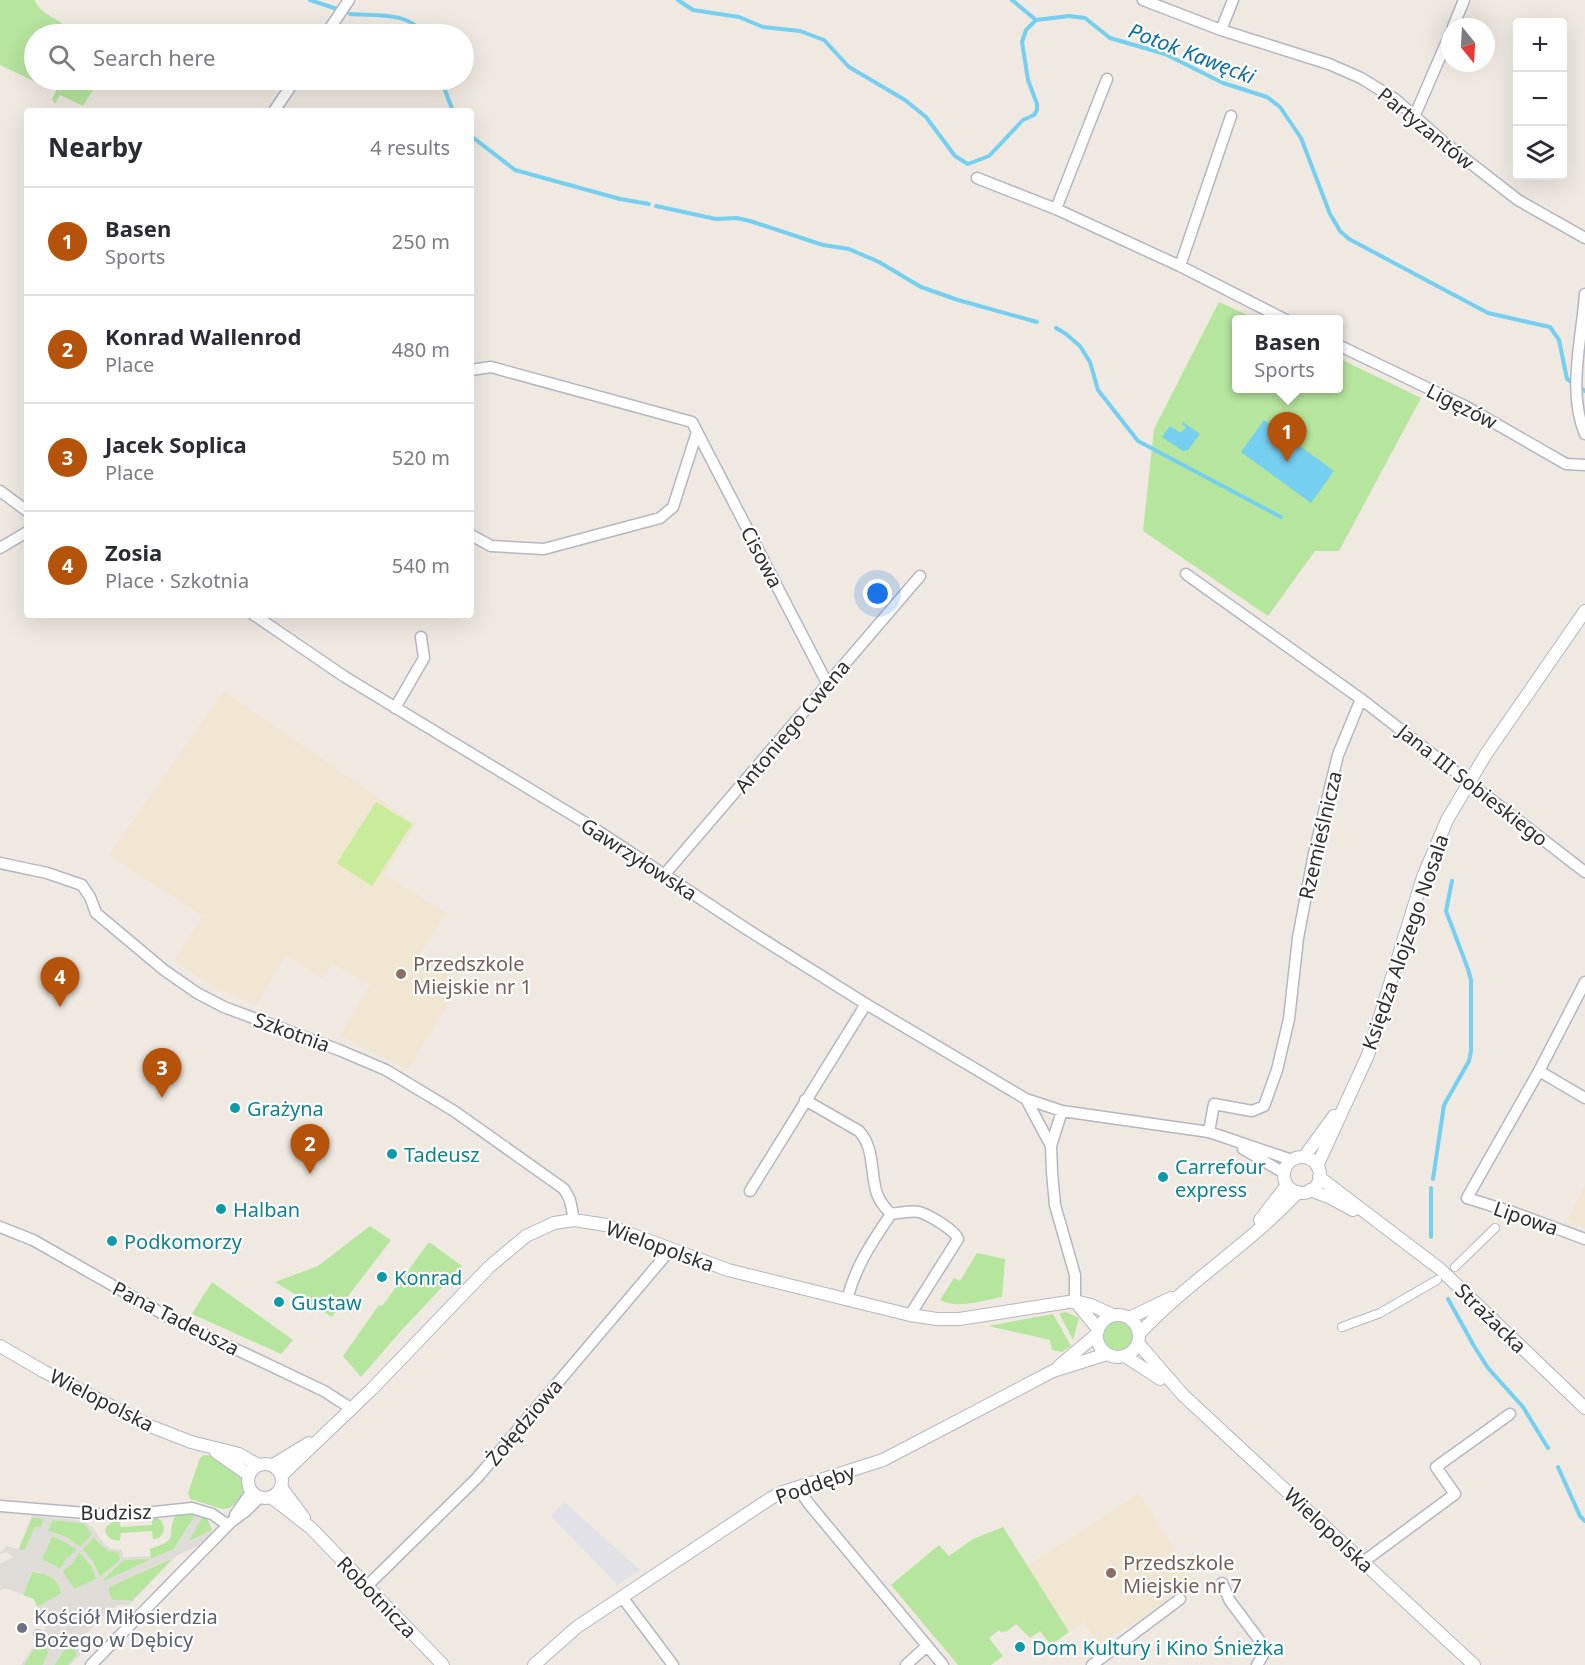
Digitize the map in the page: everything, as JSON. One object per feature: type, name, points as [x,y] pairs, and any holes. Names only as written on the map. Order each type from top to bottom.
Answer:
[{"type":"street","points":[[333,24],[349,0]]},
{"type":"street","name":"Partyzantów","points":[[1143,0],[1221,30],[1329,64],[1361,78],[1395,99],[1446,144],[1518,200],[1585,238]]},
{"type":"street","points":[[1221,30],[1233,0]]},
{"type":"street","points":[[1457,18],[1464,0]]},
{"type":"street","points":[[1415,115],[1441,55]]},
{"type":"street","points":[[1056,209],[1107,79]]},
{"type":"street","points":[[276,108],[289,90]]},
{"type":"street","points":[[1180,266],[1231,116]]},
{"type":"street","points":[[977,178],[1056,209],[1180,266],[1276,315]]},
{"type":"street","points":[[1585,294],[1576,395],[1578,412],[1585,434]]},
{"type":"street","name":"Ligęzów","points":[[1343,347],[1481,414],[1566,464],[1585,465]]},
{"type":"street","name":"Cisowa","points":[[474,370],[491,367],[692,422],[827,683]]},
{"type":"street","points":[[474,537],[491,546],[544,549],[660,518],[673,507],[697,432]]},
{"type":"street","points":[[0,491],[24,508]]},
{"type":"street","points":[[0,548],[24,534]]},
{"type":"street","points":[[1186,574],[1361,699]]},
{"type":"street","name":"Antoniego Cwena","points":[[664,875],[920,576]]},
{"type":"street","name":"Księdza Alojzego Nosala","points":[[1318,1171],[1368,1055],[1423,877],[1446,820],[1468,782],[1585,612]]},
{"type":"street","name":"Gawrzyłowska","points":[[258,618],[336,671],[589,825],[741,926],[866,1004],[1026,1099],[1062,1111]]},
{"type":"street","points":[[395,708],[424,658],[421,637]]},
{"type":"street","name":"Jana III Sobieskiego","points":[[1361,699],[1585,872]]},
{"type":"street","name":"Rzemieślnicza","points":[[1209,1132],[1214,1104],[1252,1110],[1264,1106],[1277,1070],[1289,1019],[1298,938],[1314,853],[1338,754],[1361,699]]},
{"type":"street","name":"Szkotnia","points":[[0,863],[47,873],[82,885],[96,913],[164,970],[197,993],[224,1007],[386,1070],[425,1092],[564,1190],[570,1200],[574,1220]]},
{"type":"street","points":[[1585,982],[1539,1071],[1585,1098]]},
{"type":"street","points":[[750,1191],[866,1004]]},
{"type":"street","name":"Lipowa","points":[[1539,1071],[1467,1198],[1585,1239]]},
{"type":"street","name":"Księdza Alojzego Nosala","points":[[1298,1159],[1349,1095]]},
{"type":"street","points":[[1026,1099],[1051,1146]]},
{"type":"street","points":[[805,1100],[864,1136],[868,1144],[877,1193],[891,1214]]},
{"type":"street","points":[[1062,1111],[1051,1146],[1055,1205],[1075,1275],[1075,1301],[1097,1332],[1099,1346],[1107,1354],[1116,1357],[1131,1353],[1138,1338],[1178,1295],[1232,1253],[1295,1185],[1318,1182],[1318,1171],[1313,1162],[1298,1159],[1286,1168],[1295,1185]]},
{"type":"street","name":"Strażacka","points":[[1062,1111],[1209,1132],[1298,1159]]},
{"type":"street","name":"Strażacka","points":[[1222,1136],[1295,1185],[1331,1198],[1394,1233]]},
{"type":"street","name":"Strażacka","points":[[1318,1171],[1440,1269],[1585,1408]]},
{"type":"street","points":[[891,1214],[919,1212],[957,1234],[958,1239],[910,1315]]},
{"type":"street","points":[[847,1300],[862,1257],[891,1214]]},
{"type":"street","name":"Wielopolska","points":[[282,1481],[323,1434],[352,1409],[489,1267],[531,1232],[549,1224],[574,1220],[606,1225],[728,1270],[910,1315],[959,1319],[1075,1301],[1113,1315]]},
{"type":"street","name":"Pana Tadeusza","points":[[0,1227],[33,1240],[170,1318],[324,1390],[352,1409]]},
{"type":"street","name":"Lipowa","points":[[1455,1267],[1495,1228]]},
{"type":"street","name":"Żołędziowa","points":[[367,1586],[477,1478],[671,1249]]},
{"type":"street","points":[[1342,1327],[1380,1313],[1437,1280]]},
{"type":"street","points":[[1129,1318],[1178,1295]]},
{"type":"street","points":[[1097,1332],[1102,1322],[1113,1315],[1129,1318],[1134,1322],[1138,1338]]},
{"type":"street","name":"Poddęby","points":[[1053,1371],[1097,1332]]},
{"type":"street","name":"Wielopolska","points":[[1138,1338],[1183,1395],[1474,1665]]},
{"type":"street","name":"Wielopolska","points":[[0,1346],[43,1371],[150,1426],[207,1447],[239,1454],[258,1465]]},
{"type":"street","name":"Poddęby","points":[[534,1665],[577,1627],[783,1492],[883,1460],[1053,1371],[1107,1354]]},
{"type":"street","name":"Wielopolska","points":[[1125,1356],[1183,1395]]},
{"type":"street","points":[[1363,1562],[1455,1494],[1436,1467],[1510,1414]]},
{"type":"street","name":"Wielopolska","points":[[273,1465],[323,1434]]},
{"type":"street","name":"Wielopolska","points":[[207,1447],[249,1475]]},
{"type":"street","points":[[91,1665],[229,1524],[261,1495],[278,1493],[282,1481],[273,1465],[258,1465],[249,1475],[249,1484],[261,1495]]},
{"type":"street","name":"Robotnicza","points":[[282,1481],[311,1528],[443,1665]]},
{"type":"street","points":[[798,1488],[943,1665]]},
{"type":"street","name":"Robotnicza","points":[[261,1495],[311,1528]]},
{"type":"street","name":"Budzisz","points":[[0,1506],[98,1514],[135,1514],[192,1508],[212,1514],[229,1524]]},
{"type":"street","points":[[1222,1583],[1230,1601],[1263,1645],[1263,1655],[1257,1665]]},
{"type":"street","points":[[622,1597],[673,1665]]},
{"type":"street","points":[[1092,1665],[1180,1599]]},
{"type":"street","points":[[906,1665],[927,1646]]},
{"type":"shaded area","points":[[224,691],[416,824],[384,874],[446,913],[419,955],[462,982],[407,1070],[340,1036],[370,985],[332,963],[323,979],[286,955],[256,1005],[216,988],[174,961],[203,916],[109,855]]},
{"type":"shaded area","points":[[1585,1185],[1585,1228],[1567,1221]]},
{"type":"shaded area","name":"Przedszkole Miejskie nr 7","points":[[1139,1494],[1195,1581],[1100,1645],[1084,1622],[1069,1632],[1027,1566]]},
{"type":"shaded area","points":[[564,1502],[640,1570],[618,1585],[551,1516]]},
{"type":"shaded area","points":[[196,1514],[203,1516],[188,1542],[212,1530],[210,1535],[200,1545],[176,1556],[129,1605],[119,1605],[109,1610],[85,1635],[81,1642],[80,1655],[70,1665],[68,1665],[76,1656],[75,1645],[67,1646],[54,1665],[43,1665],[49,1651],[38,1643],[24,1665],[21,1665],[34,1646],[35,1640],[45,1629],[44,1620],[37,1607],[61,1594],[55,1580],[39,1572],[32,1572],[23,1595],[9,1589],[0,1591],[0,1587],[2,1588],[0,1564],[13,1557],[6,1552],[0,1554],[0,1552],[7,1546],[18,1549],[32,1515],[84,1521],[92,1527],[105,1545],[112,1549],[122,1550],[123,1557],[151,1556],[151,1559],[174,1549]],"holes":[[[32,1517],[44,1519],[41,1527],[35,1527],[25,1549],[20,1551]],[[52,1520],[83,1523],[92,1534],[80,1547],[66,1537],[48,1531]],[[52,1536],[77,1550],[67,1558],[60,1569],[42,1559]],[[94,1537],[107,1550],[119,1553],[120,1560],[100,1577],[92,1560],[83,1549]],[[80,1552],[92,1567],[96,1579],[74,1589],[63,1571],[72,1564]],[[148,1559],[105,1581],[101,1580],[124,1560]],[[171,1560],[132,1601],[112,1600],[109,1587]]]},
{"type":"green space","points":[[0,0],[35,0],[42,11],[62,24],[24,24],[24,76],[0,65]]},
{"type":"green space","points":[[56,90],[93,90],[83,106],[60,95],[55,104],[52,99]]},
{"type":"green space","points":[[1219,302],[1247,315],[1232,315],[1232,393],[1343,393],[1343,360],[1421,398],[1339,551],[1315,551],[1268,616],[1143,531],[1154,429]]},
{"type":"green space","points":[[376,802],[412,824],[372,886],[337,863]]},
{"type":"green space","points":[[370,1226],[391,1240],[332,1317],[275,1282],[318,1266]]},
{"type":"green space","points":[[429,1242],[462,1266],[361,1377],[343,1356],[379,1305],[382,1306]]},
{"type":"green space","points":[[977,1253],[1005,1259],[1002,1297],[962,1304],[940,1300],[954,1278],[960,1281]]},
{"type":"green space","points":[[212,1282],[293,1340],[281,1354],[192,1314]]},
{"type":"green space","points":[[1066,1312],[1079,1318],[1073,1340],[1060,1315]]},
{"type":"green space","points":[[1053,1314],[1071,1346],[1062,1352],[1052,1350],[1050,1340],[988,1326]]},
{"type":"green space","points":[[1118,1322],[1128,1326],[1132,1336],[1128,1346],[1118,1350],[1108,1346],[1104,1336],[1108,1326]]},
{"type":"green space","points":[[204,1455],[220,1459],[242,1477],[244,1488],[241,1497],[230,1508],[222,1509],[190,1499],[188,1493],[200,1458]]},
{"type":"green space","points":[[196,1514],[174,1549],[151,1559],[150,1549],[167,1542],[176,1515]]},
{"type":"green space","points":[[203,1516],[208,1520],[212,1530],[187,1542]]},
{"type":"green space","points":[[32,1517],[44,1519],[41,1527],[36,1527],[25,1550],[21,1552],[19,1549]]},
{"type":"green space","points":[[154,1517],[161,1520],[164,1528],[159,1538],[153,1539],[152,1531],[121,1533],[120,1540],[113,1540],[105,1531],[107,1526],[115,1520],[119,1521],[121,1527],[152,1525]]},
{"type":"green space","points":[[52,1520],[83,1523],[93,1534],[80,1547],[66,1537],[48,1531]]},
{"type":"green space","points":[[1003,1527],[1069,1632],[1051,1645],[1040,1631],[1030,1638],[1016,1624],[1006,1632],[1002,1633],[999,1630],[989,1638],[1003,1656],[991,1665],[958,1665],[891,1585],[939,1545],[949,1556],[973,1539]]},
{"type":"green space","points":[[52,1536],[78,1550],[67,1558],[60,1569],[42,1559]]},
{"type":"green space","points":[[94,1537],[105,1548],[119,1552],[120,1560],[100,1577],[93,1562],[82,1549]]},
{"type":"green space","points":[[80,1552],[92,1567],[97,1579],[74,1589],[62,1571]]},
{"type":"green space","points":[[148,1558],[148,1561],[102,1580],[124,1560]]},
{"type":"green space","points":[[171,1559],[132,1601],[112,1600],[109,1587]]},
{"type":"green space","points":[[32,1572],[55,1580],[61,1594],[37,1607],[34,1599],[23,1595]]},
{"type":"green space","points":[[38,1642],[49,1651],[43,1665],[24,1665]]},
{"type":"green space","points":[[73,1644],[76,1647],[76,1656],[68,1665],[54,1665],[67,1646]]},
{"type":"water","points":[[1264,420],[1334,471],[1311,503],[1241,452]]},
{"type":"water","points":[[1183,422],[1200,434],[1188,450],[1183,451],[1162,437],[1170,426],[1182,432],[1186,427],[1182,424]]},
{"type":"waterway","points":[[310,0],[337,9]]},
{"type":"waterway","name":"Potok Kawęcki","points":[[678,0],[693,10],[739,17],[763,27],[800,31],[824,40],[849,67],[905,100],[926,117],[955,156],[968,164],[989,156],[1023,120],[1034,115],[1037,110],[1028,80],[1022,42],[1026,30],[1036,20],[1069,16],[1085,18],[1110,38],[1165,54],[1223,83],[1267,97],[1280,107],[1301,138],[1330,214],[1340,231],[1349,239],[1488,313],[1550,327],[1559,340],[1567,379],[1585,391]]},
{"type":"waterway","points":[[1012,0],[1036,20]]},
{"type":"waterway","points":[[350,14],[390,16],[413,24]]},
{"type":"waterway","points":[[445,90],[452,108]]},
{"type":"waterway","points":[[474,138],[515,170],[620,199],[649,204]]},
{"type":"waterway","points":[[656,206],[716,219],[737,218],[823,245],[849,249],[879,262],[921,287],[1037,322]]},
{"type":"waterway","points":[[1056,328],[1080,346],[1090,362],[1098,390],[1138,441],[1281,517]]},
{"type":"waterway","points":[[1433,1179],[1444,1105],[1469,1061],[1471,1051],[1471,980],[1446,911],[1452,881]]},
{"type":"waterway","points":[[1431,1188],[1431,1237]]},
{"type":"waterway","points":[[1448,1299],[1488,1368],[1523,1407],[1548,1448]]},
{"type":"waterway","points":[[1558,1467],[1580,1516],[1585,1521]]},
{"type":"place","name":"Basen","points":[[1287,462]]},
{"type":"place","name":"Przedszkole Miejskie nr 1","points":[[401,974]]},
{"type":"place","name":"Zosia","points":[[60,1007]]},
{"type":"place","name":"Jacek Soplica","points":[[162,1098]]},
{"type":"place","name":"Grażyna","points":[[235,1108]]},
{"type":"place","name":"Tadeusz","points":[[392,1154]]},
{"type":"place","name":"Konrad Wallenrod","points":[[310,1174]]},
{"type":"place","name":"Carrefour express","points":[[1163,1177]]},
{"type":"place","name":"Halban","points":[[221,1209]]},
{"type":"place","name":"Podkomorzy","points":[[112,1241]]},
{"type":"place","name":"Konrad","points":[[382,1277]]},
{"type":"place","name":"Gustaw","points":[[279,1302]]},
{"type":"place","name":"Przedszkole Miejskie nr 7","points":[[1111,1573]]},
{"type":"place","name":"Kościół Miłosierdzia Bożego w Dębicy","points":[[22,1628]]},
{"type":"place","name":"Dom Kultury i Kino Śnieżka","points":[[1020,1647]]}]
